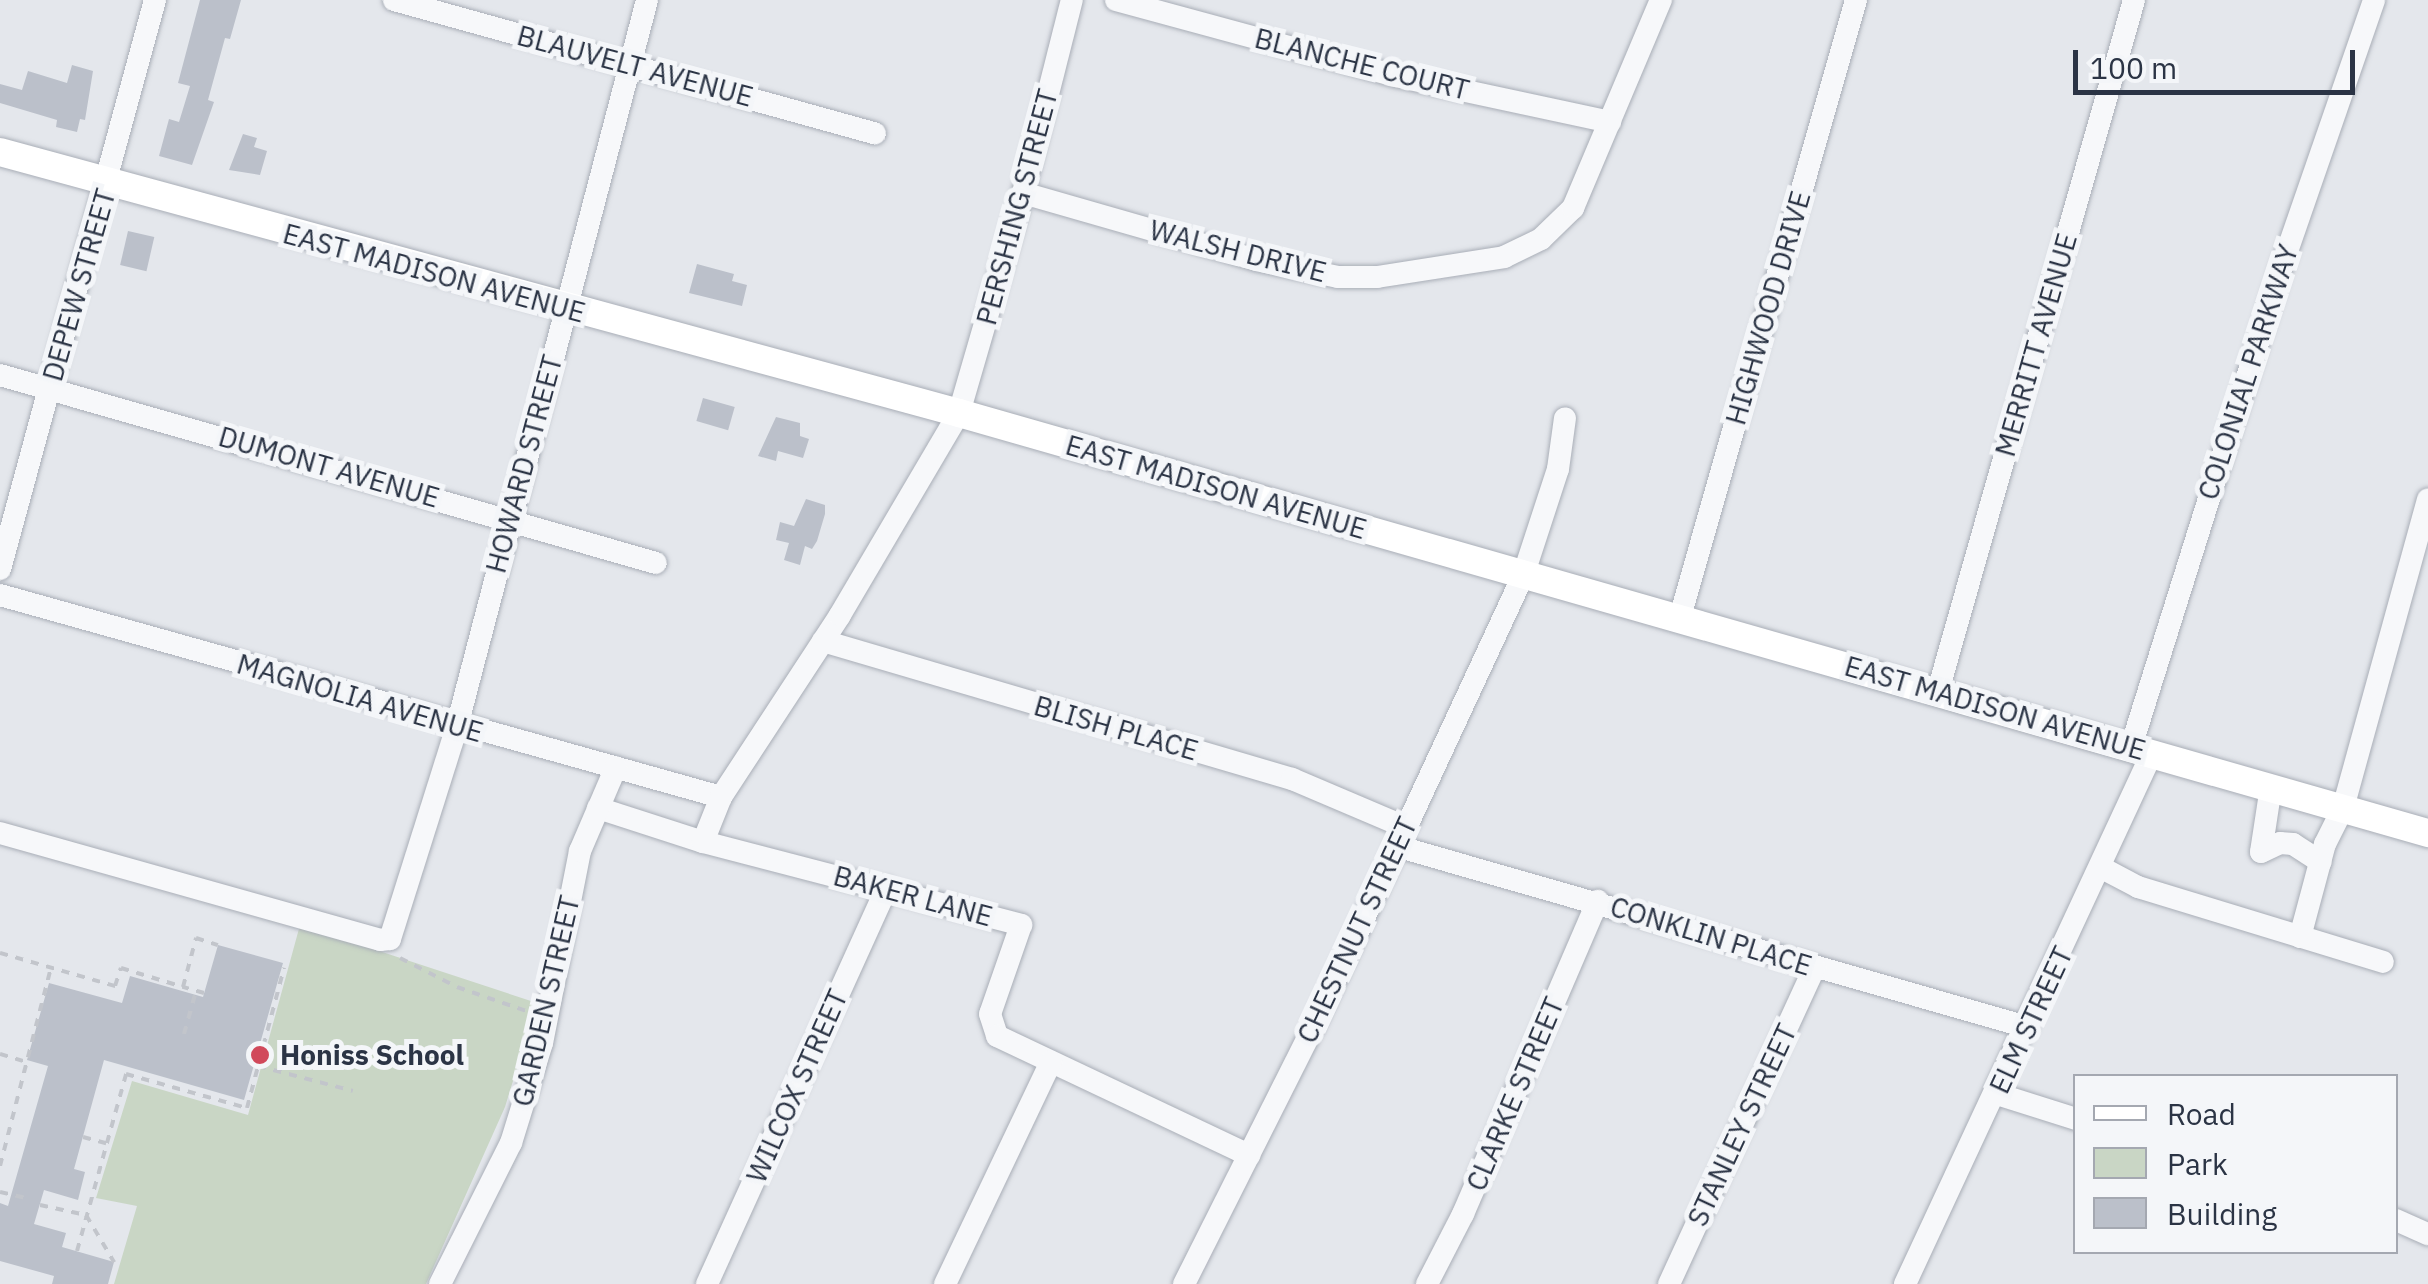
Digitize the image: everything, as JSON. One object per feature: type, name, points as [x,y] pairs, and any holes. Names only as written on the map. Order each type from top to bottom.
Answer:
[{"type":"main road","name":"EAST MADISON AVENUE","points":[[0,152],[565,309],[959,413],[2428,833]]},
{"type":"street","name":"DEPEW STREET","points":[[0,569],[156,0]]},
{"type":"street","name":"BLAUVELT AVENUE","points":[[394,0],[875,133]]},
{"type":"street","name":"HOWARD STREET","points":[[388,933],[457,726],[647,0]]},
{"type":"street","name":"PERSHING STREET","points":[[959,413],[1023,193],[1072,0]]},
{"type":"street","name":"BLANCHE COURT","points":[[1116,0],[1396,76],[1610,122]]},
{"type":"street","name":"WALSH DRIVE","points":[[1023,193],[1299,271],[1377,278],[1504,256],[1541,239],[1573,208],[1661,0]]},
{"type":"street","name":"HIGHWOOD DRIVE","points":[[1680,617],[1856,0]]},
{"type":"street","name":"MERRITT AVENUE","points":[[1938,690],[2134,0]]},
{"type":"street","name":"COLONIAL PARKWAY","points":[[2142,750],[2282,266],[2374,0]]},
{"type":"street","name":"DUMONT AVENUE","points":[[0,375],[509,517],[656,563]]},
{"type":"street","points":[[704,842],[721,797],[824,641],[959,413]]},
{"type":"street","name":"CHESTNUT STREET","points":[[1184,1284],[1524,573],[1558,469],[1565,418]]},
{"type":"street","points":[[2300,936],[2323,853],[2343,808],[2428,500]]},
{"type":"street","name":"MAGNOLIA AVENUE","points":[[0,595],[721,797]]},
{"type":"street","name":"BLISH PLACE","points":[[824,641],[1292,780],[1400,836]]},
{"type":"street","name":"ELM STREET","points":[[1905,1284],[2102,868],[2142,750]]},
{"type":"street","name":"GARDEN STREET","points":[[440,1284],[511,1143],[546,1017],[580,851],[616,767]]},
{"type":"street","points":[[2271,787],[2261,852],[2280,843],[2323,853]]},
{"type":"street","name":"BAKER LANE","points":[[598,808],[704,842],[1021,925],[990,1014],[991,1026],[1008,1042],[1249,1155]]},
{"type":"street","points":[[0,833],[388,933]]},
{"type":"street","name":"CONKLIN PLACE","points":[[1400,836],[1598,902],[2026,1027]]},
{"type":"street","points":[[2102,868],[2138,887],[2383,962]]},
{"type":"street","name":"WILCOX STREET","points":[[708,1284],[888,888]]},
{"type":"street","name":"CLARKE STREET","points":[[1427,1284],[1463,1214],[1598,902]]},
{"type":"street","name":"STANLEY STREET","points":[[1670,1284],[1814,967]]},
{"type":"street","points":[[945,1284],[1050,1062]]},
{"type":"street","points":[[1996,1094],[2073,1117]]},
{"type":"street","points":[[2398,1221],[2428,1234]]},
{"type":"path","points":[[388,933],[381,949],[457,987],[546,1017]]},
{"type":"path","points":[[182,988],[196,938],[218,945]]},
{"type":"path","points":[[0,953],[115,986],[121,968],[204,994]]},
{"type":"path","points":[[0,1166],[51,968]]},
{"type":"path","points":[[76,1251],[126,1074],[246,1108],[284,968]]},
{"type":"path","points":[[184,1034],[196,991]]},
{"type":"path","points":[[0,1054],[27,1062]]},
{"type":"path","points":[[258,1066],[354,1091]]},
{"type":"path","points":[[82,1136],[106,1143]]},
{"type":"path","points":[[0,1192],[30,1199]]},
{"type":"path","points":[[40,1205],[86,1215],[114,1262]]},
{"type":"green space","points":[[300,925],[537,1003],[505,1107],[426,1284],[114,1284],[137,1206],[96,1198],[132,1081],[248,1115]]},
{"type":"building","points":[[200,0],[241,0],[230,39],[225,38],[208,100],[214,102],[192,165],[159,156],[169,119],[179,122],[190,86],[178,83]]},
{"type":"building","points":[[72,65],[93,71],[85,120],[80,119],[77,132],[56,127],[57,120],[0,103],[0,84],[22,90],[28,71],[67,83]]},
{"type":"building","points":[[243,134],[257,138],[254,147],[267,151],[260,175],[229,170]]},
{"type":"building","points":[[128,231],[154,237],[146,271],[120,265]]},
{"type":"building","points":[[697,264],[734,274],[732,281],[747,285],[742,306],[689,293]]},
{"type":"building","points":[[703,398],[735,407],[728,430],[696,421]]},
{"type":"building","points":[[776,417],[800,423],[800,436],[809,439],[803,458],[778,451],[776,461],[758,456]]},
{"type":"building","points":[[806,499],[825,505],[825,514],[817,541],[812,549],[805,546],[800,565],[784,560],[789,543],[776,540],[780,522],[794,526]]},
{"type":"building","points":[[218,945],[283,963],[244,1100],[104,1060],[74,1169],[85,1172],[78,1200],[44,1190],[34,1224],[66,1233],[62,1247],[114,1262],[108,1284],[52,1284],[54,1276],[0,1261],[0,1203],[8,1206],[48,1066],[27,1060],[49,983],[122,1003],[130,976],[203,997]]},
{"type":"place","name":"Honiss School","points":[[260,1055]]}]
